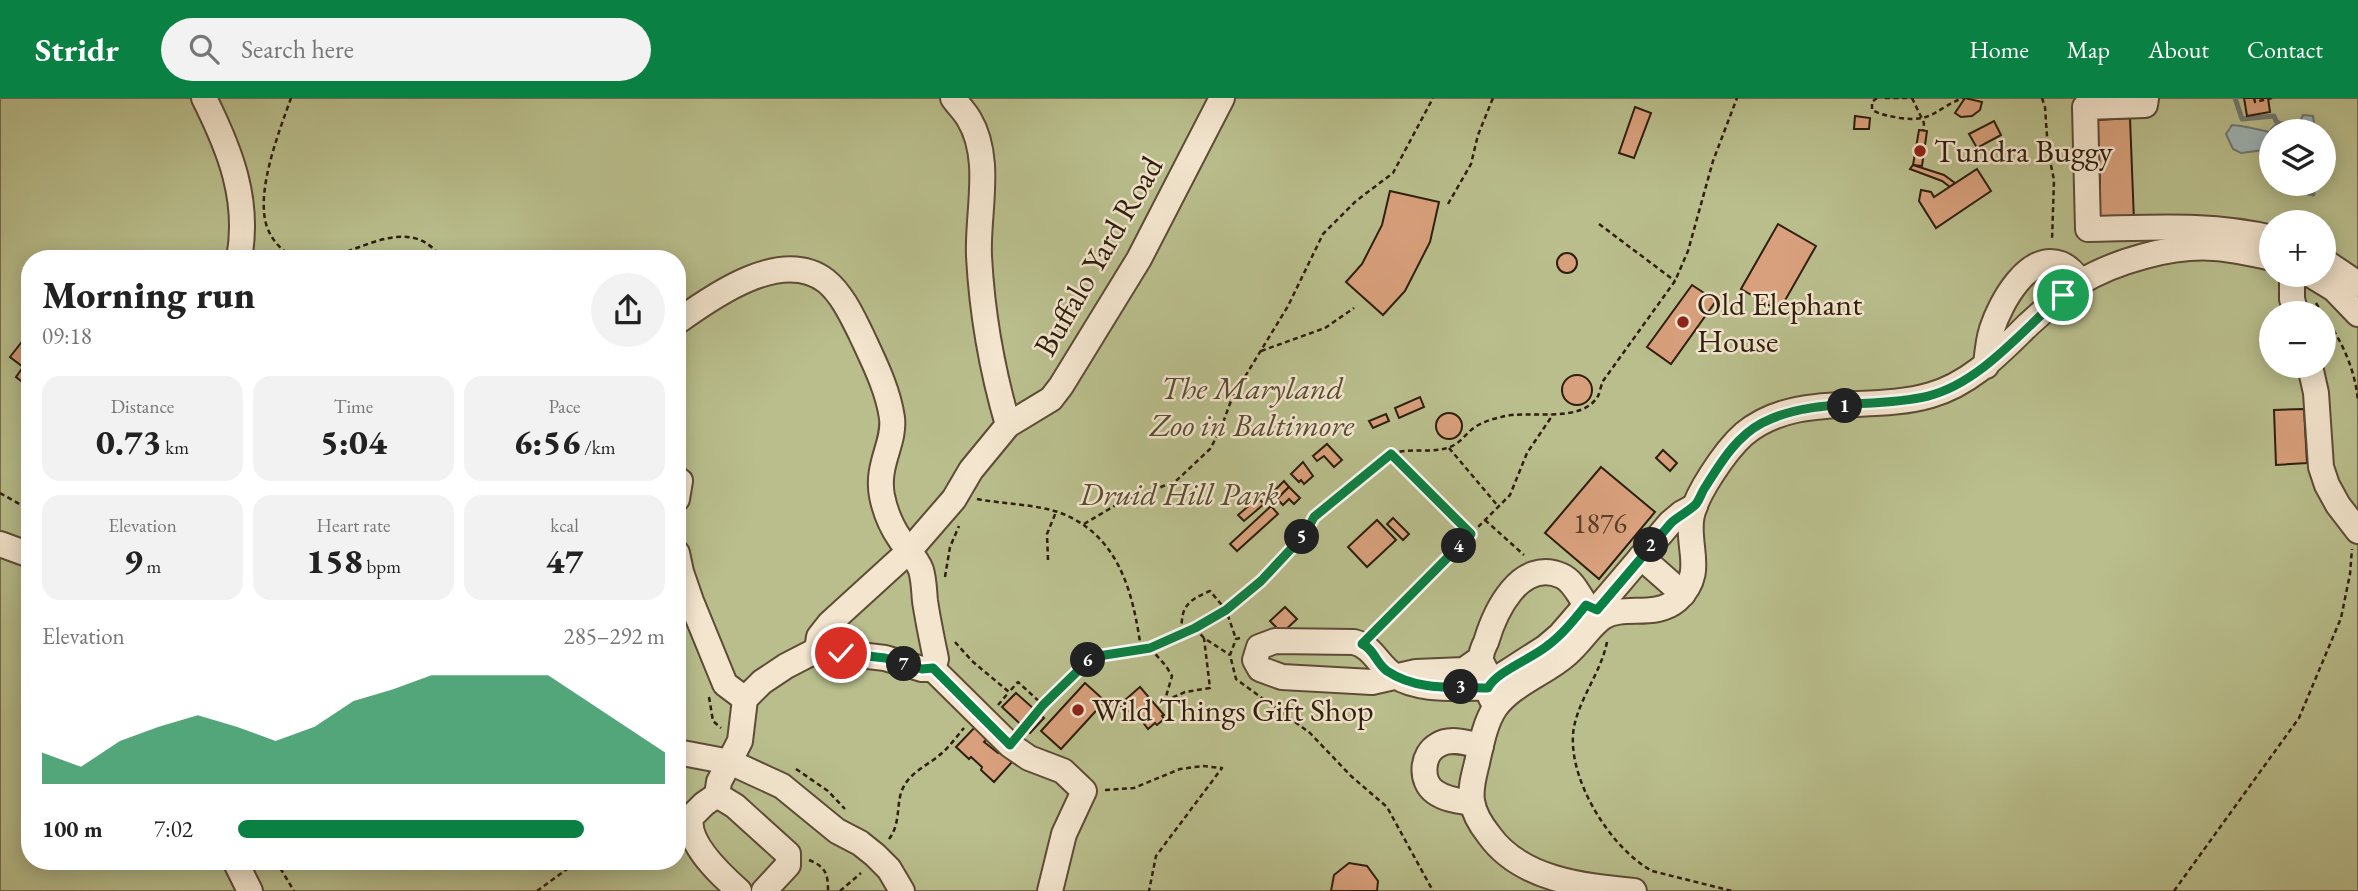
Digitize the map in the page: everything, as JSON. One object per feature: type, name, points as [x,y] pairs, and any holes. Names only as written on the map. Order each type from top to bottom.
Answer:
[{"type":"street","points":[[204,98],[238,181],[242,204],[240,250]]},
{"type":"street","points":[[953,98],[970,120],[981,150],[979,256],[995,381],[1008,425]]},
{"type":"street","name":"Buffalo Yard Road","points":[[817,650],[819,637],[830,623],[909,551],[954,499],[971,470],[1008,425],[1051,399],[1061,386],[1139,259],[1222,98]]},
{"type":"street","points":[[2146,98],[2146,105],[2085,107],[2088,229],[2210,228],[2259,235]]},
{"type":"street","points":[[1634,891],[1564,881],[1534,871],[1496,846],[1480,823],[1472,803],[1474,775],[1491,693],[1481,658],[1490,626],[1499,607],[1517,585],[1529,577],[1552,573],[1564,577],[1596,610],[1660,608],[1673,603],[1690,584],[1693,571],[1695,557],[1691,519],[1695,506],[1728,452],[1760,423],[1802,408],[1888,403],[1931,396],[1966,380],[1986,366],[2063,295],[2081,282],[2164,250],[2216,248],[2259,256]]},
{"type":"street","points":[[1986,366],[1993,326],[2005,299],[2017,281],[2038,265],[2051,262],[2069,269],[2081,282]]},
{"type":"street","points":[[2336,269],[2358,284]]},
{"type":"street","points":[[686,316],[746,280],[766,273],[800,270],[814,274],[832,288],[866,344],[886,396],[892,421],[880,483],[890,521],[920,569],[936,659],[933,668]]},
{"type":"street","points":[[2331,287],[2358,314]]},
{"type":"street","points":[[2313,378],[2321,467],[2326,485],[2356,529]]},
{"type":"street","points":[[1481,658],[1464,670],[1416,672],[1396,677],[1372,682],[1299,680],[1268,673],[1260,669],[1255,660],[1259,647],[1275,641],[1362,644],[1372,650],[1381,666],[1396,677],[1414,685],[1509,695],[1566,655],[1596,610],[1641,557],[1671,523],[1695,506]]},
{"type":"street","points":[[0,544],[21,552]]},
{"type":"street","points":[[1641,557],[1683,594]]},
{"type":"street","points":[[686,586],[726,684],[744,699]]},
{"type":"street","points":[[739,891],[712,864],[691,831],[691,817],[717,795],[719,782],[740,741],[744,699],[762,682],[817,650],[885,658],[922,669],[933,668]]},
{"type":"street","points":[[933,668],[976,714],[1010,745],[1029,758],[1063,771],[1084,792],[1064,834],[1050,891]]},
{"type":"street","points":[[1472,803],[1433,792],[1425,774],[1426,760],[1438,744],[1461,742],[1481,746]]},
{"type":"street","points":[[686,754],[730,762],[782,786],[837,831],[850,851],[865,866],[880,879],[902,891]]},
{"type":"street","points":[[717,795],[735,806],[785,850],[789,857],[788,865],[764,891]]},
{"type":"street","points":[[239,870],[250,891]]},
{"type":"path","points":[[281,250],[267,226],[265,211],[269,168],[291,98]]},
{"type":"path","points":[[1084,524],[1116,505],[1176,481],[1210,449],[1232,398],[1288,306],[1323,234],[1356,201],[1393,173],[1433,98]]},
{"type":"path","points":[[1448,204],[1471,164],[1478,135],[1493,98]]},
{"type":"path","points":[[1010,745],[1043,705],[1092,657],[1150,648],[1195,628],[1226,610],[1261,581],[1305,534],[1314,517],[1391,454],[1405,449],[1449,448],[1474,428],[1495,418],[1532,413],[1565,414],[1587,407],[1597,397],[1603,381],[1675,281],[1688,251],[1713,161],[1737,98]]},
{"type":"path","points":[[1877,98],[1872,102],[1872,110],[1914,120],[1935,114],[1964,98]]},
{"type":"path","points":[[1885,98],[1912,98],[1924,123],[1923,131]]},
{"type":"path","points":[[2042,98],[2054,180],[2052,226]]},
{"type":"path","points":[[2254,98],[2255,102],[2272,98]]},
{"type":"path","points":[[1599,224],[1675,281]]},
{"type":"path","points":[[350,250],[386,238],[400,237],[414,238],[433,250]]},
{"type":"path","points":[[1261,351],[1325,328],[1354,307]]},
{"type":"path","points":[[2336,336],[2353,371],[2358,401]]},
{"type":"path","points":[[1362,644],[1510,495],[1527,453],[1550,419],[1550,414]]},
{"type":"path","points":[[1449,448],[1498,506]]},
{"type":"path","points":[[1391,454],[1471,534]]},
{"type":"path","points":[[961,486],[978,499],[1056,512],[1084,524],[1104,543],[1123,573],[1133,606],[1141,649]]},
{"type":"path","points":[[0,493],[21,505]]},
{"type":"path","points":[[1048,560],[1047,534],[1056,512]]},
{"type":"path","points":[[1485,520],[1530,560]]},
{"type":"path","points":[[945,581],[950,547],[961,522]]},
{"type":"path","points":[[2174,891],[2298,719],[2341,618],[2356,529]]},
{"type":"path","points":[[1182,632],[1181,617],[1192,598],[1210,591],[1226,610],[1236,639],[1230,655],[1236,679],[1310,733],[1351,776],[1387,807],[1433,891]]},
{"type":"path","points":[[1596,610],[1606,648],[1574,727],[1573,752],[1583,787],[1620,845],[1642,866],[1652,871],[1732,891]]},
{"type":"path","points":[[1195,628],[1204,638],[1230,655]]},
{"type":"path","points":[[952,632],[955,642],[972,661],[1009,692],[1018,682],[1043,705]]},
{"type":"path","points":[[1236,639],[1247,637]]},
{"type":"path","points":[[1150,648],[1172,676],[1165,701],[1185,692],[1210,688],[1204,638]]},
{"type":"path","points":[[888,840],[894,833],[903,787],[925,764],[941,755],[976,714]]},
{"type":"path","points":[[1084,792],[1134,788],[1180,769],[1203,766],[1222,768],[1156,856],[1150,891]]},
{"type":"path","points":[[789,857],[808,860],[824,868],[828,876],[828,891]]},
{"type":"path","points":[[281,870],[294,891]]},
{"type":"path","points":[[537,891],[566,870]]},
{"type":"path","points":[[840,891],[860,873]]},
{"type":"path","points":[[848,885],[851,891]]},
{"type":"green space","name":"Druid Hill Park","points":[[0,98],[2358,98],[2358,891],[0,891]]},
{"type":"water","points":[[2303,115],[2313,116],[2313,119],[2301,119]]},
{"type":"water","points":[[2232,125],[2259,130],[2259,151],[2241,153],[2233,149],[2226,134]]},
{"type":"building","points":[[1965,98],[1982,102],[1980,110],[1972,116],[1961,117],[1955,113]]},
{"type":"building","points":[[2244,98],[2268,98],[2270,112],[2247,116]]},
{"type":"building","points":[[1635,107],[1651,113],[1634,158],[1619,153]]},
{"type":"building","points":[[1855,116],[1870,118],[1869,129],[1854,129]]},
{"type":"building","points":[[2130,118],[2134,221],[2096,222],[2094,183],[2100,183],[2097,120]]},
{"type":"building","points":[[1994,121],[2001,135],[1977,148],[1969,134]]},
{"type":"building","name":"Tundra Buggy","points":[[1919,130],[1927,131],[1922,166],[1913,165]]},
{"type":"building","points":[[1913,165],[1944,175],[1955,183],[1950,187],[1942,181],[1910,169]]},
{"type":"building","points":[[1977,169],[1991,191],[1936,228],[1919,201],[1921,190],[1931,192],[1934,197]]},
{"type":"building","points":[[1390,191],[1439,202],[1430,242],[1405,291],[1383,315],[1346,282],[1362,264],[1382,225]]},
{"type":"building","points":[[1778,224],[1816,246],[1779,311],[1741,289]]},
{"type":"building","points":[[1567,253],[1574,256],[1577,263],[1574,270],[1567,273],[1560,270],[1557,263],[1560,256]]},
{"type":"building","name":"Old Elephant House","points":[[1692,285],[1716,301],[1671,364],[1647,347]]},
{"type":"building","points":[[21,343],[21,365],[10,357]]},
{"type":"building","points":[[1577,375],[1583,376],[1591,384],[1591,396],[1583,404],[1577,405],[1571,404],[1563,396],[1562,390],[1563,384],[1571,376]]},
{"type":"building","points":[[1420,397],[1424,407],[1399,418],[1395,408]]},
{"type":"building","points":[[2304,409],[2307,463],[2276,465],[2274,410]]},
{"type":"building","points":[[1449,413],[1458,417],[1462,426],[1458,435],[1449,439],[1440,435],[1436,426],[1440,417]]},
{"type":"building","points":[[1386,414],[1389,421],[1373,428],[1369,421]]},
{"type":"building","points":[[1327,444],[1342,460],[1334,467],[1324,456],[1317,461],[1313,456]]},
{"type":"building","points":[[1663,450],[1677,463],[1670,471],[1656,458]]},
{"type":"building","points":[[1303,462],[1313,476],[1304,484],[1291,474]]},
{"type":"building","points":[[1601,467],[1655,512],[1599,579],[1545,533]]},
{"type":"building","points":[[1284,481],[1289,487],[1277,499],[1272,493]]},
{"type":"building","points":[[1289,487],[1300,498],[1294,504],[1289,499],[1283,505],[1277,499]]},
{"type":"building","points":[[1258,498],[1264,504],[1244,521],[1238,515]]},
{"type":"building","points":[[1271,506],[1278,514],[1237,551],[1230,544]]},
{"type":"building","points":[[1393,518],[1409,534],[1403,540],[1387,524]]},
{"type":"building","points":[[1377,520],[1396,540],[1367,567],[1348,547]]},
{"type":"building","points":[[1285,607],[1297,619],[1282,633],[1270,621]]},
{"type":"building","name":"Wild Things Gift Shop","points":[[1085,683],[1105,701],[1061,749],[1041,731]]},
{"type":"building","points":[[1140,687],[1164,715],[1164,719],[1148,729],[1132,708],[1126,713],[1121,707]]},
{"type":"building","points":[[1016,693],[1044,718],[1030,733],[1002,707]]},
{"type":"building","points":[[975,727],[988,738],[984,742],[1012,762],[994,782],[981,770],[982,767],[956,747]]},
{"type":"building","points":[[1349,863],[1367,866],[1378,881],[1377,891],[1331,891],[1334,875]]},
{"type":"waterway","points":[[2235,98],[2242,119],[2274,116],[2275,119]]},
{"type":"place","name":"Tundra Buggy","points":[[1920,151]]},
{"type":"place","name":"Old Elephant House","points":[[1683,322]]},
{"type":"place","name":"Wild Things Gift Shop","points":[[1078,710]]},
{"type":"route","points":[[841,653],[885,658],[922,669],[933,668],[976,714],[1010,745],[1043,705],[1092,657],[1150,648],[1195,628],[1226,610],[1261,581],[1305,534],[1314,517],[1391,454],[1471,534],[1362,644],[1372,650],[1381,666],[1414,685],[1488,688],[1498,677],[1546,648],[1586,605],[1597,610],[1671,523],[1695,506],[1728,452],[1760,423],[1802,408],[1888,403],[1931,396],[1966,380],[1986,366],[2063,295]]},
{"type":"park label","name":"The Maryland Zoo in Baltimore","points":[[1252,406]]}]
